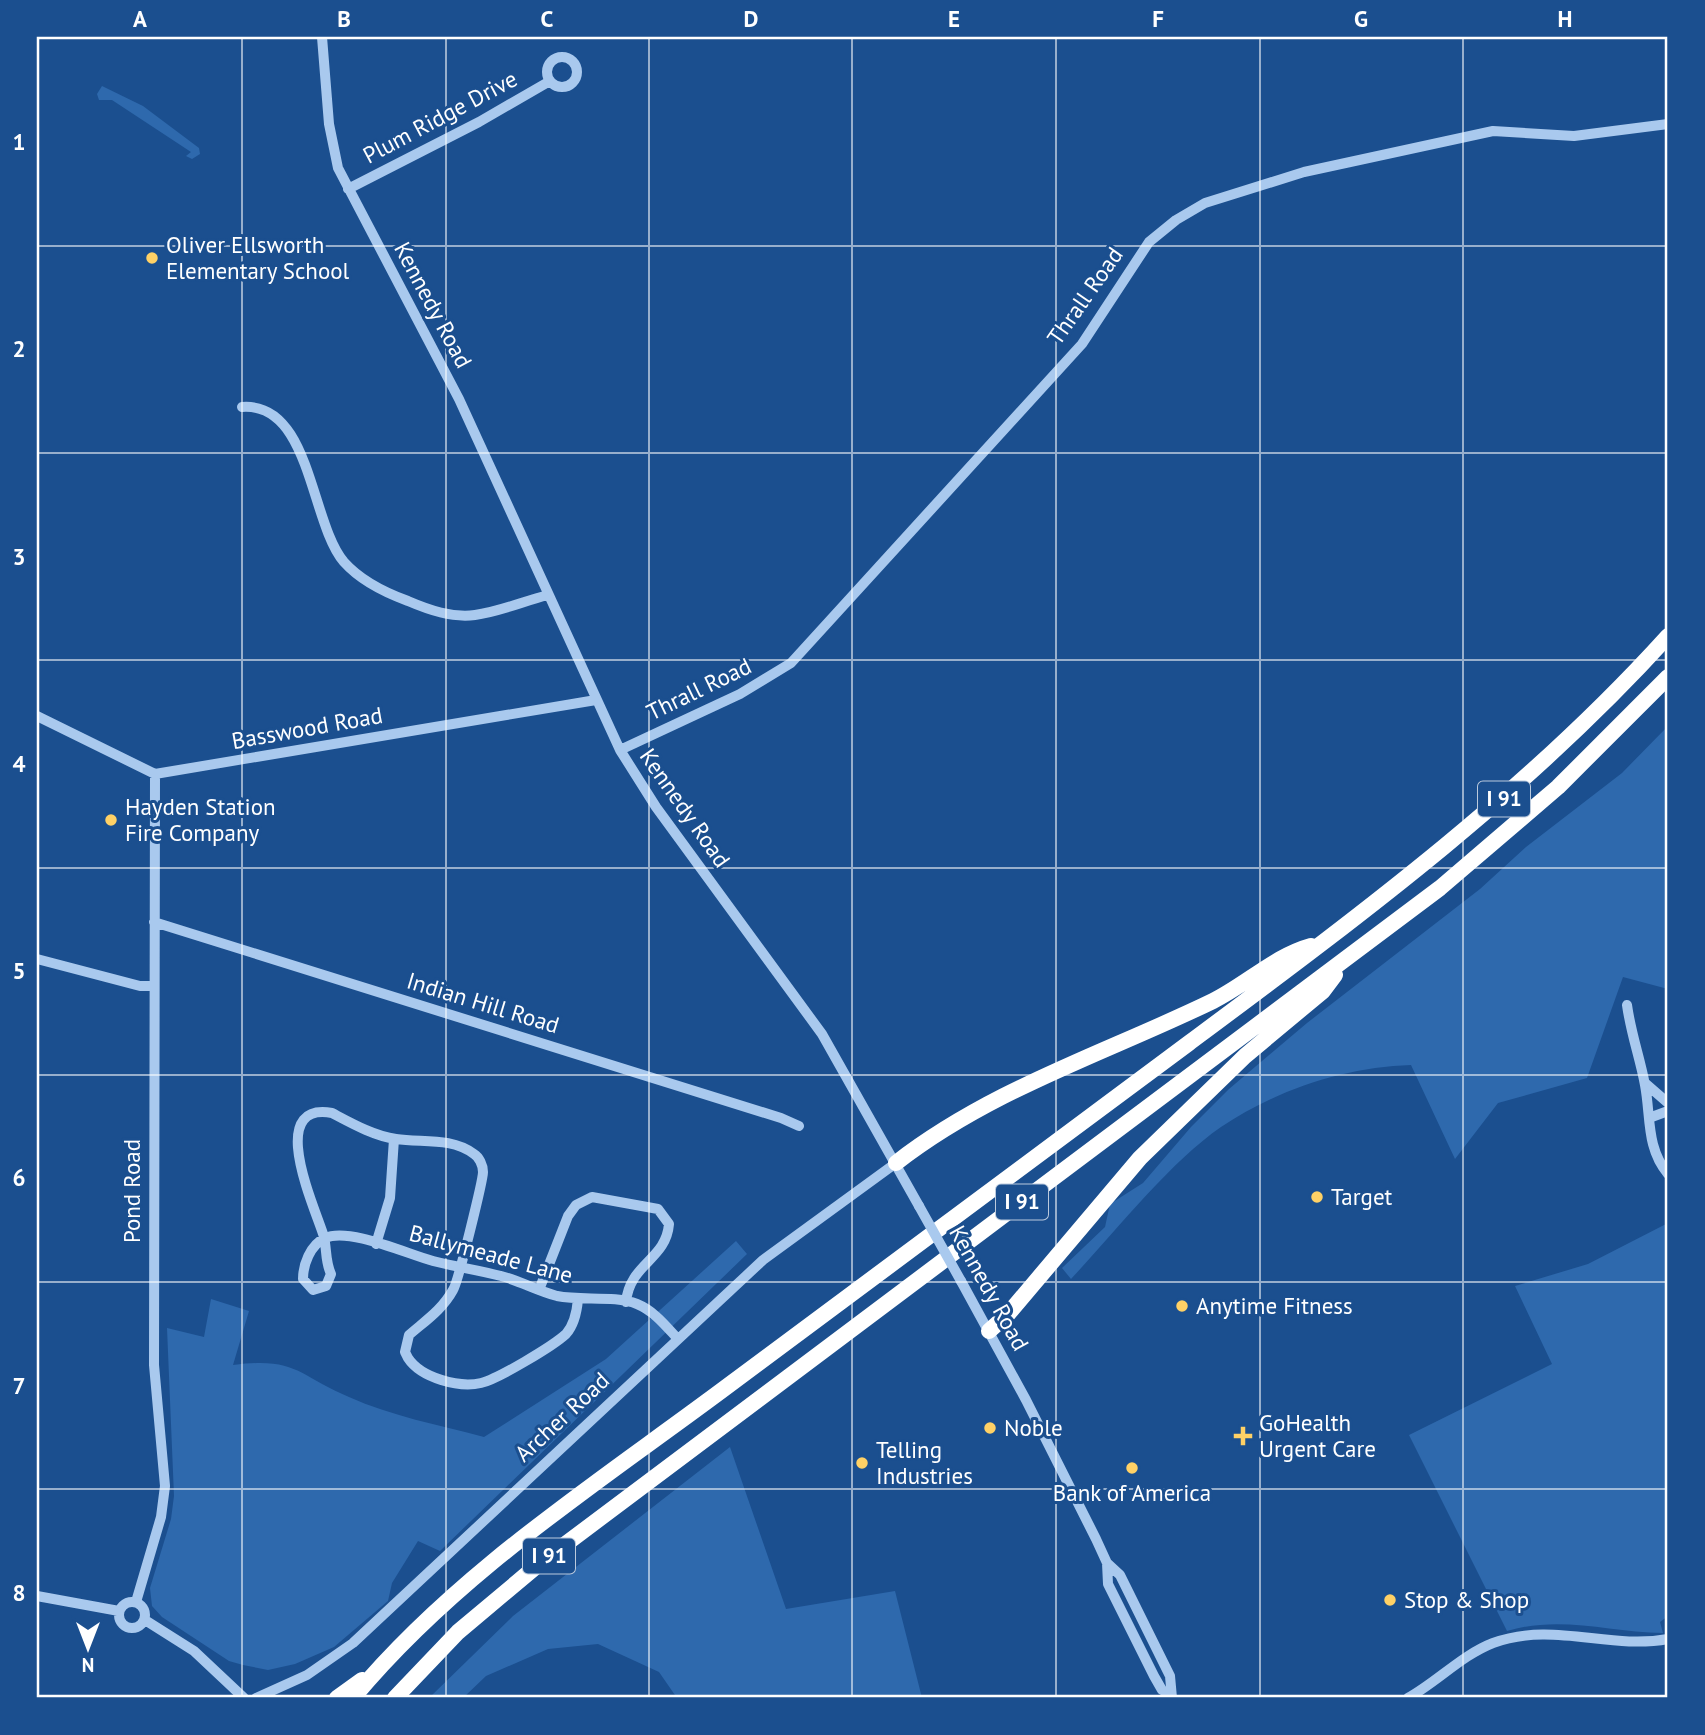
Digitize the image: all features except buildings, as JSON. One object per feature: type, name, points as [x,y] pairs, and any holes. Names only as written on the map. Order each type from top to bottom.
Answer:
[{"type":"highway","name":"I 91","points":[[353,1698],[376,1671],[450,1597],[494,1559],[1323,943],[1495,806],[1590,718],[1668,636]]},
{"type":"highway","name":"I 91","points":[[396,1698],[458,1632],[519,1579],[1340,965],[1506,834],[1594,754],[1668,677]]},
{"type":"highway","points":[[896,1163],[1004,1095],[1213,1000],[1286,956],[1323,943]]},
{"type":"highway","points":[[989,1331],[1009,1314],[1148,1151],[1245,1056],[1323,991],[1340,965]]},
{"type":"highway","points":[[337,1698],[376,1671]]},
{"type":"street","name":"Kennedy Road","points":[[322,37],[333,148],[348,189],[459,399],[620,750],[656,807],[822,1034],[989,1331],[1045,1436],[1107,1563],[1120,1576],[1170,1676],[1172,1697]]},
{"type":"street","name":"Plum Ridge Drive","points":[[348,189],[467,129],[551,81]]},
{"type":"street","name":"Thrall Road","points":[[620,750],[740,694],[791,663],[1082,344],[1149,242],[1176,220],[1206,203],[1247,188],[1304,172],[1493,131],[1574,136],[1668,124]]},
{"type":"street","points":[[242,407],[256,406],[267,410],[289,430],[331,537],[343,560],[357,574],[397,597],[453,615],[476,615],[548,595]]},
{"type":"street","name":"Basswood Road","points":[[155,774],[596,700]]},
{"type":"street","points":[[37,716],[155,774]]},
{"type":"street","name":"Pond Road","points":[[136,1602],[159,1526],[165,1486],[154,1365],[155,774]]},
{"type":"street","name":"Indian Hill Road","points":[[154,922],[781,1118],[799,1126]]},
{"type":"street","points":[[37,959],[140,986],[153,986]]},
{"type":"street","points":[[1627,1005],[1632,1041],[1645,1083],[1652,1145],[1668,1174]]},
{"type":"street","points":[[1645,1083],[1668,1103]]},
{"type":"street","name":"Ballymeade Lane","points":[[394,1139],[332,1113],[321,1111],[307,1119],[301,1128],[299,1143],[300,1174],[324,1238],[355,1237],[505,1277],[540,1290],[578,1299],[626,1302],[652,1312],[677,1338]]},
{"type":"street","points":[[1649,1118],[1668,1111]]},
{"type":"street","points":[[376,1244],[390,1198],[394,1139],[428,1140],[458,1146],[476,1155],[483,1167],[481,1185],[458,1280],[445,1304],[409,1335],[405,1352],[412,1365],[439,1378],[474,1384],[485,1382],[549,1346],[567,1332],[576,1314],[578,1299]]},
{"type":"street","name":"Archer Road","points":[[256,1698],[307,1675],[354,1643],[677,1338],[780,1246],[896,1163]]},
{"type":"street","points":[[540,1290],[568,1216],[576,1206],[592,1197],[658,1209],[669,1224],[662,1248],[632,1277],[626,1302]]},
{"type":"street","points":[[37,1596],[119,1611]]},
{"type":"street","points":[[136,1602],[144,1608],[145,1620],[138,1627],[127,1628],[120,1621],[119,1611],[126,1603],[136,1602]]},
{"type":"street","points":[[145,1620],[194,1651],[244,1698]]},
{"type":"street","points":[[1408,1698],[1468,1657],[1507,1639],[1553,1633],[1616,1641],[1668,1639]]},
{"type":"shaded area","points":[[102,86],[143,106],[199,148],[200,154],[192,159],[186,156],[191,152],[112,100],[99,100],[97,94]]},
{"type":"shaded area","points":[[1668,726],[1668,989],[1623,977],[1587,1078],[1498,1103],[1455,1159],[1411,1065],[1361,1070],[1288,1092],[1221,1127],[1182,1159],[1071,1279],[1062,1268],[1105,1227],[1110,1204],[1143,1183],[1191,1127],[1229,1089],[1307,1023],[1480,889],[1526,847],[1622,773]]},
{"type":"shaded area","points":[[1668,1223],[1668,1616],[1660,1622],[1663,1633],[1565,1624],[1527,1626],[1507,1631],[1409,1435],[1552,1364],[1515,1286],[1588,1264]]},
{"type":"shaded area","points":[[736,1241],[747,1254],[440,1551],[418,1541],[392,1583],[388,1601],[334,1647],[295,1664],[268,1670],[243,1665],[229,1661],[162,1617],[152,1606],[150,1588],[171,1519],[174,1496],[167,1328],[204,1337],[211,1299],[249,1311],[233,1365],[254,1363],[284,1366],[381,1410],[484,1437],[606,1359]]},
{"type":"shaded area","points":[[730,1447],[786,1609],[895,1591],[922,1698],[677,1698],[659,1672],[598,1644],[548,1649],[486,1676],[463,1698],[429,1698],[513,1616]]},
{"type":"place","name":"Oliver Ellsworth Elementary School","points":[[152,258]]},
{"type":"place","name":"Hayden Station Fire Company","points":[[111,820]]},
{"type":"place","name":"Target","points":[[1317,1197]]},
{"type":"place","name":"Anytime Fitness","points":[[1182,1306]]},
{"type":"place","name":"Noble","points":[[990,1428]]},
{"type":"place","name":"GoHealth Urgent Care","points":[[1243,1436]]},
{"type":"place","name":"Telling Industries","points":[[862,1463]]},
{"type":"place","name":"Bank of America","points":[[1132,1468]]},
{"type":"place","name":"Stop & Shop","points":[[1390,1600]]}]
